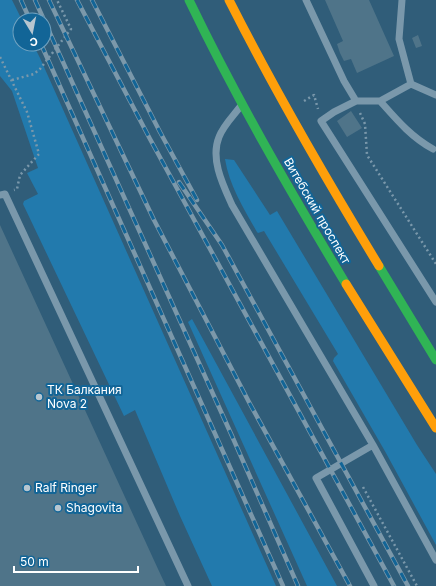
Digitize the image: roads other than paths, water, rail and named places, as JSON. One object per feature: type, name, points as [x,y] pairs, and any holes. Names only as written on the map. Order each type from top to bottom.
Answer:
[{"type":"main road","name":"Витебский проспект","points":[[189,0],[242,105],[289,188],[436,428]]},
{"type":"main road","name":"Витебский проспект","points":[[229,0],[256,56],[285,108],[436,360]]},
{"type":"lane","points":[[306,0],[344,81],[356,101]]},
{"type":"lane","points":[[402,0],[399,39],[411,84]]},
{"type":"lane","points":[[411,84],[380,101],[356,101],[334,112],[321,122],[436,302]]},
{"type":"lane","points":[[411,84],[436,95]]},
{"type":"lane","points":[[380,101],[406,130],[421,143],[433,149]]},
{"type":"lane","points":[[242,105],[224,127],[219,136],[216,147],[216,159],[223,184],[232,205],[373,445],[436,560]]},
{"type":"lane","points":[[0,195],[5,194],[188,586]]},
{"type":"lane","points":[[373,445],[316,478],[374,586]]},
{"type":"railway","points":[[21,0],[26,12]]},
{"type":"railway","points":[[35,0],[40,12]]},
{"type":"railway","points":[[49,0],[154,220],[250,404],[350,586]]},
{"type":"railway","points":[[77,0],[150,139],[394,586]]},
{"type":"railway","points":[[92,0],[197,200]]},
{"type":"railway","points":[[52,38],[298,586]]},
{"type":"railway","points":[[45,52],[283,586]]},
{"type":"railway","points":[[179,182],[222,245],[408,586]]},
{"type":"place","name":"ТК Балкания Nova 2","points":[[39,397]]},
{"type":"place","name":"Ralf Ringer","points":[[27,488]]},
{"type":"place","name":"Shagovita","points":[[58,508]]}]
